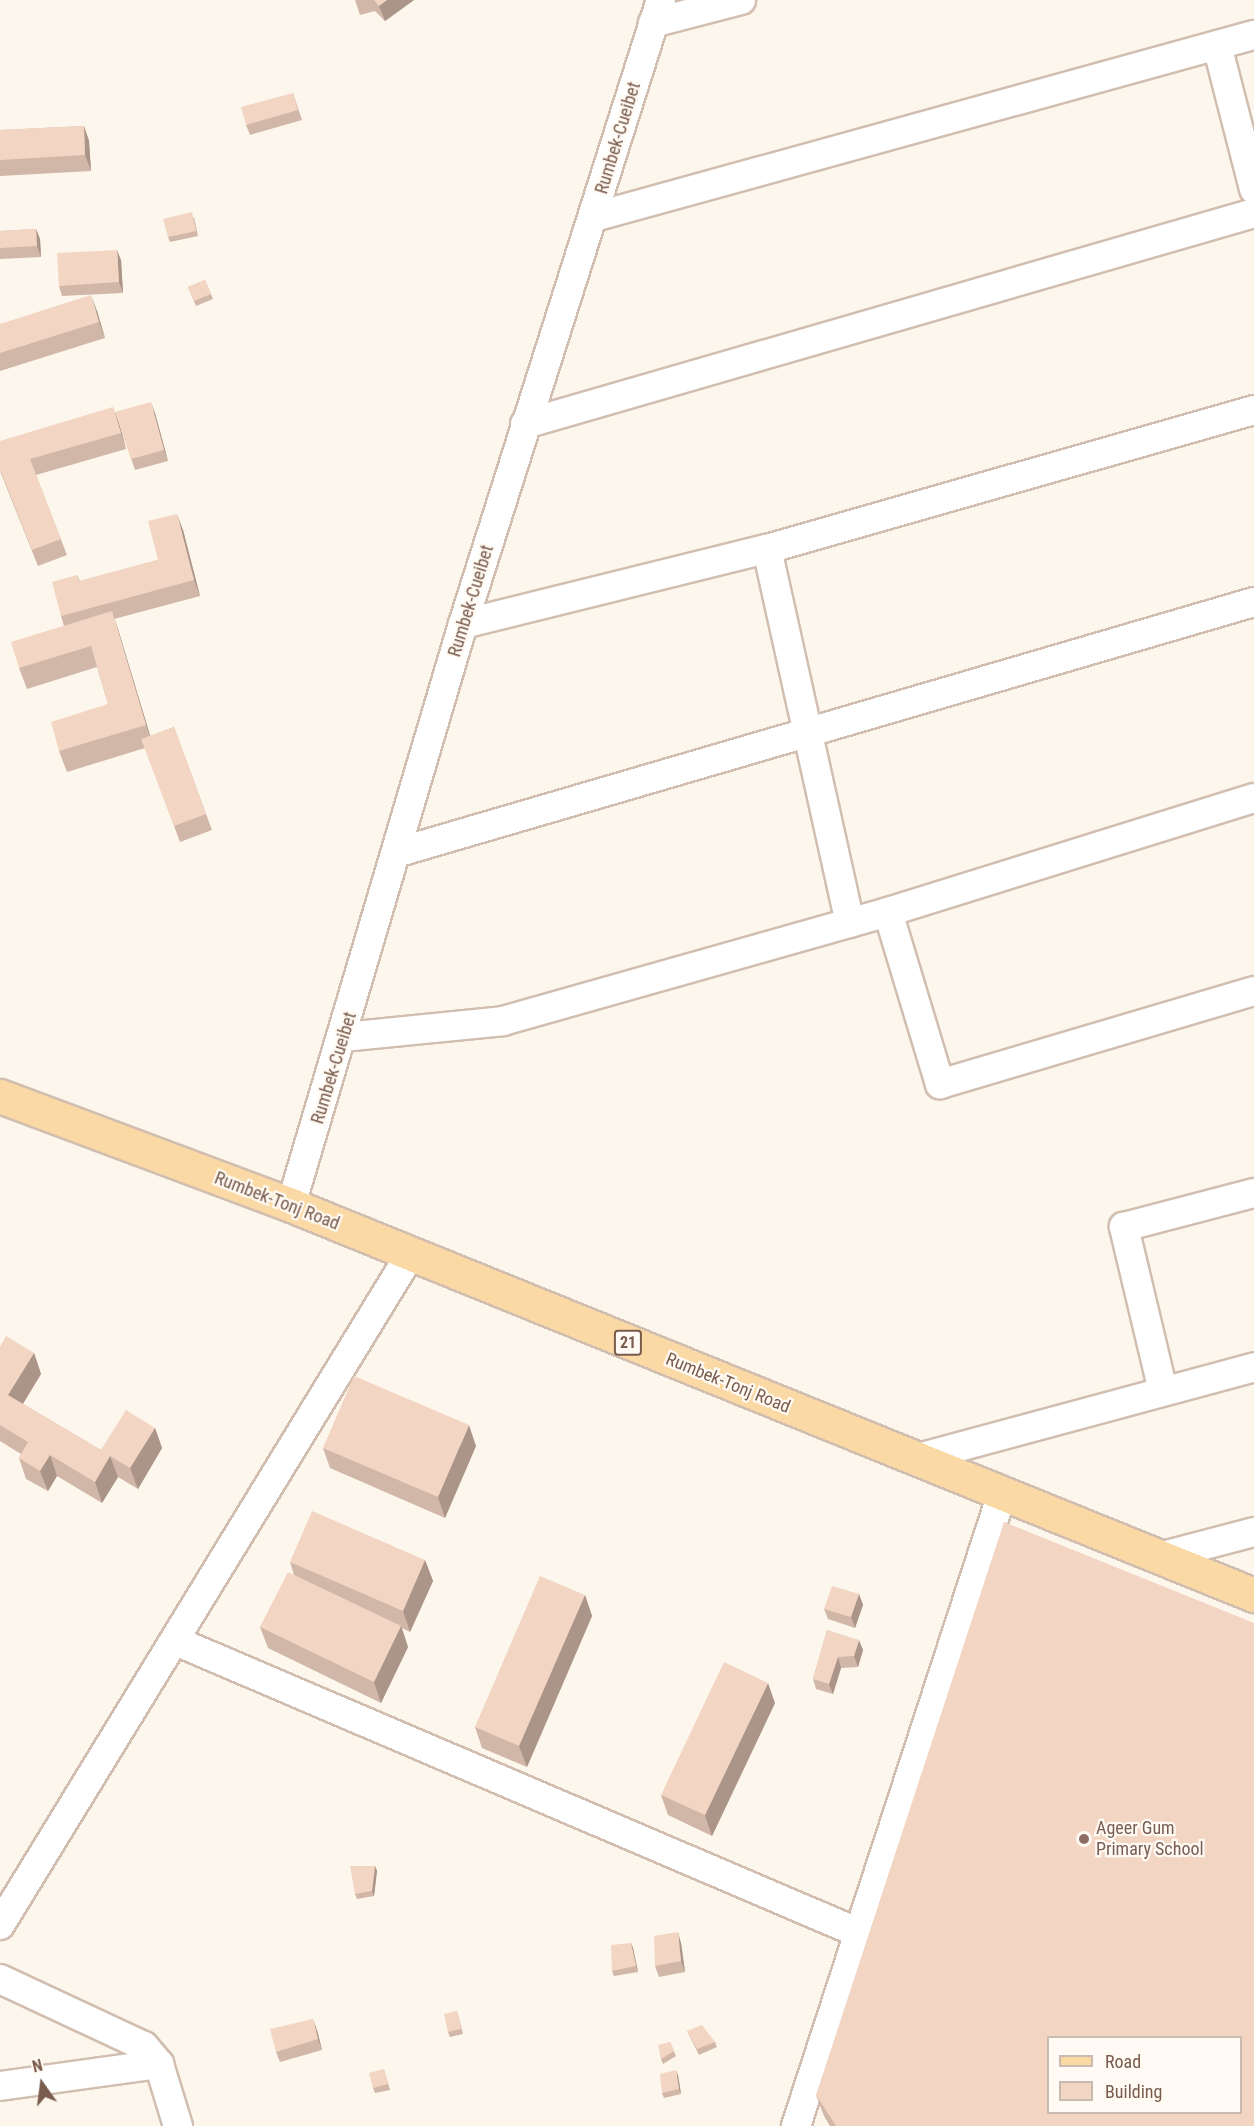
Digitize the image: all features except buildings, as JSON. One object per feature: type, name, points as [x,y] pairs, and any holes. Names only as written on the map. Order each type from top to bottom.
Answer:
[{"type":"main road","name":"Rumbek-Tonj Road","points":[[0,1096],[291,1205],[1254,1595]]},
{"type":"street","points":[[657,12],[741,0]]},
{"type":"street","name":"Rumbek-Cueibet","points":[[291,1205],[399,852],[463,624],[525,424],[594,217],[657,12]]},
{"type":"street","points":[[594,217],[1254,35]]},
{"type":"street","points":[[1217,45],[1254,189]]},
{"type":"street","points":[[525,424],[1254,213]]},
{"type":"street","points":[[463,624],[767,549],[1254,410]]},
{"type":"street","points":[[767,549],[811,731],[850,923]]},
{"type":"street","points":[[399,852],[1254,602]]},
{"type":"street","points":[[344,1037],[503,1021],[888,912],[1254,798]]},
{"type":"street","points":[[888,912],[940,1084],[1254,991]]},
{"type":"street","points":[[1163,1391],[1124,1227],[1254,1193]]},
{"type":"street","points":[[0,1925],[178,1642],[410,1255]]},
{"type":"street","points":[[914,1459],[1254,1367]]},
{"type":"street","points":[[796,2126],[1002,1494]]},
{"type":"street","points":[[1159,1557],[1254,1532]]},
{"type":"street","points":[[178,1642],[859,1933]]},
{"type":"street","points":[[0,1979],[144,2046],[159,2064],[178,2126]]},
{"type":"street","points":[[0,2086],[159,2064]]},
{"type":"place","name":"Ageer Gum Primary School","points":[[1084,1839]]}]
